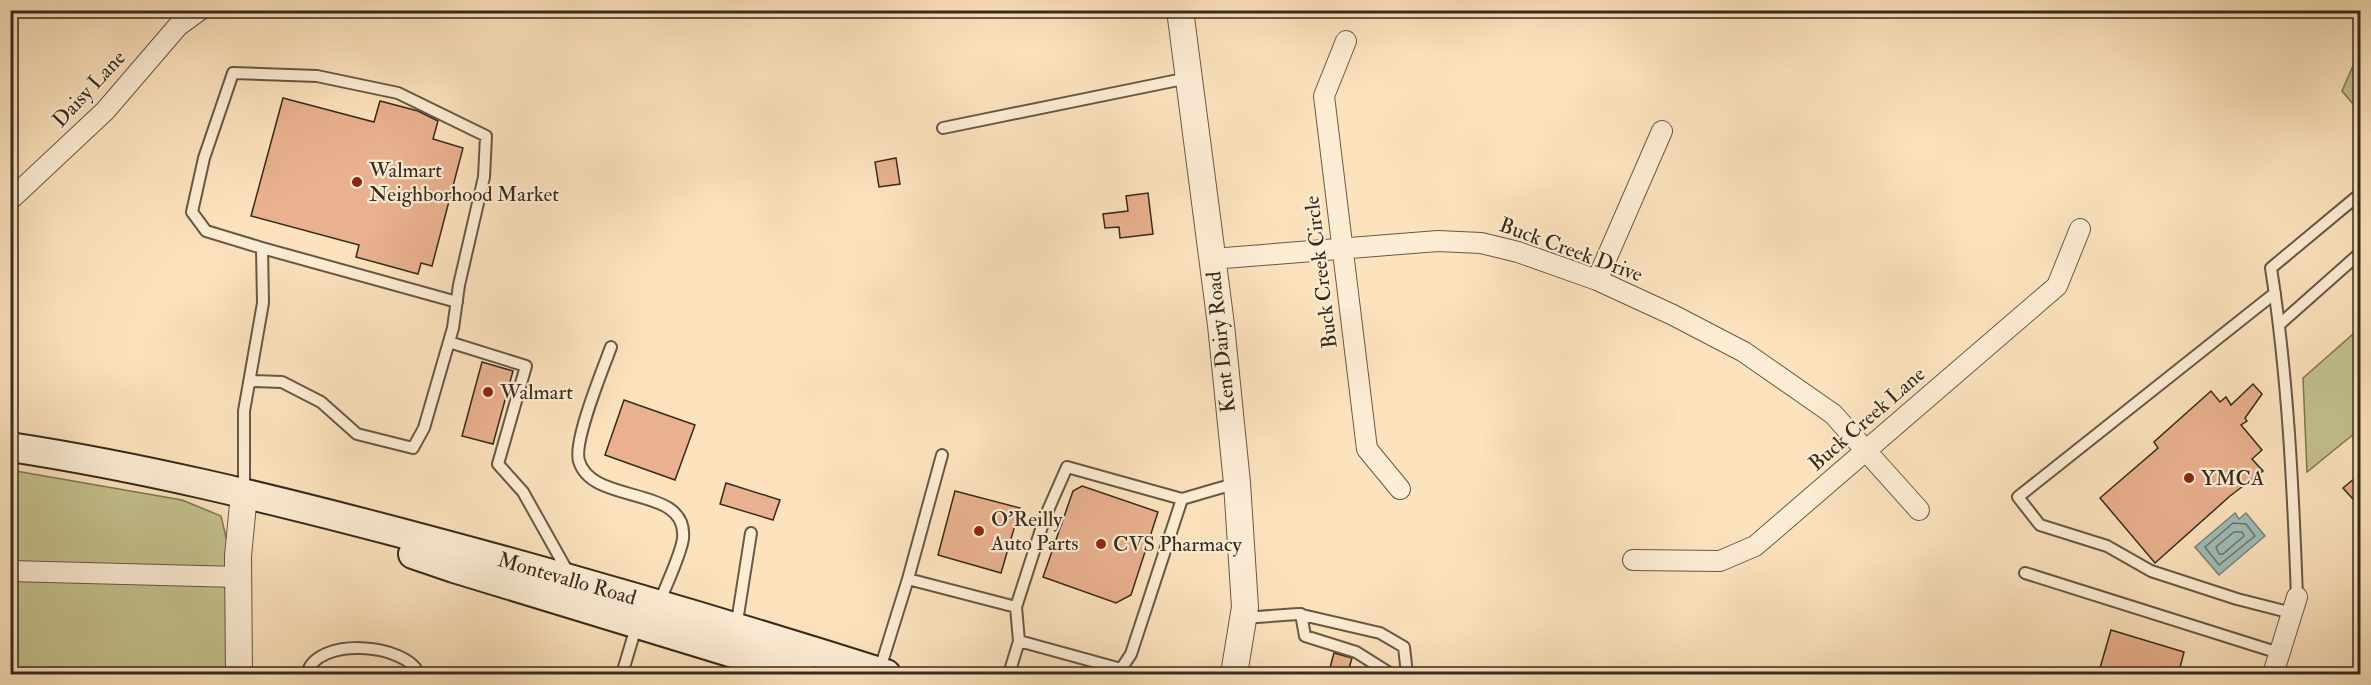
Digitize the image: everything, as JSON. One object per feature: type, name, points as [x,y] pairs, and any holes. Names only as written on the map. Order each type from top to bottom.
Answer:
[{"type":"main road","name":"Montevallo Road","points":[[10,447],[140,470],[244,494],[572,580],[651,618],[802,675]]},
{"type":"main road","name":"Montevallo Road","points":[[244,494],[454,568],[651,618],[736,628],[882,673]]},
{"type":"street","name":"Daisy Lane","points":[[10,200],[105,111],[178,26],[200,10]]},
{"type":"street","name":"Kent Dairy Road","points":[[1180,10],[1238,483],[1245,607],[1234,675]]},
{"type":"street","name":"Buck Creek Circle","points":[[1346,41],[1324,96],[1367,448],[1400,489]]},
{"type":"street","points":[[1597,280],[1662,131]]},
{"type":"street","name":"Buck Creek Lane","points":[[1633,560],[1720,561],[1755,546],[2057,286],[2080,229]]},
{"type":"street","name":"Buck Creek Drive","points":[[1212,258],[1438,241],[1481,243],[1518,252],[1597,280],[1744,352],[1833,414],[1919,510]]},
{"type":"street","points":[[239,675],[238,577],[244,494]]},
{"type":"street","points":[[10,571],[238,577]]},
{"type":"street","points":[[2273,675],[2295,605]]},
{"type":"lane","points":[[251,381],[282,382],[321,402],[357,434],[413,448],[424,428],[449,342],[484,177],[486,136],[398,93],[317,76],[233,73],[204,158],[192,212],[206,231],[457,302]]},
{"type":"lane","points":[[943,128],[1188,78]]},
{"type":"lane","points":[[2275,293],[2018,497],[2040,525],[2108,546],[2151,571],[2237,599],[2295,605],[2293,487],[2280,324],[2271,268],[2361,194]]},
{"type":"lane","points":[[244,494],[244,411],[263,303],[262,248]]},
{"type":"lane","points":[[2280,324],[2361,253]]},
{"type":"lane","points":[[449,342],[526,366],[498,464],[523,492],[572,580]]},
{"type":"lane","points":[[610,347],[581,434],[578,460],[592,481],[670,508],[680,518],[683,538],[651,618],[622,675]]},
{"type":"lane","points":[[882,673],[942,455]]},
{"type":"lane","points":[[1009,675],[1018,641],[1016,607],[1045,517],[1067,467],[1182,499],[1238,483]]},
{"type":"lane","points":[[1018,641],[1121,669],[1131,654],[1182,499]]},
{"type":"lane","points":[[736,628],[752,533]]},
{"type":"lane","points":[[2025,573],[2279,653]]},
{"type":"lane","points":[[908,579],[1016,607]]},
{"type":"lane","points":[[1300,614],[1305,636],[1356,652],[1391,675]]},
{"type":"lane","points":[[1244,618],[1300,614],[1380,633],[1404,647],[1407,675]]},
{"type":"lane","points":[[307,675],[318,659],[336,650],[353,647],[391,653],[410,662],[419,675]]},
{"type":"shaded area","points":[[2355,61],[2360,61],[2360,112],[2342,91]]},
{"type":"shaded area","points":[[2360,328],[2360,429],[2307,472],[2303,378]]},
{"type":"shaded area","points":[[10,470],[182,500],[221,516],[229,550],[227,674],[11,674]]},
{"type":"water","points":[[2235,513],[2239,519],[2246,513],[2265,536],[2219,575],[2195,547]]},
{"type":"building","name":"Walmart Neighborhood Market","points":[[283,98],[374,122],[380,101],[418,111],[438,121],[433,139],[463,148],[432,266],[421,263],[418,274],[356,257],[359,245],[251,216]]},
{"type":"building","points":[[896,158],[900,184],[879,187],[875,162]]},
{"type":"building","points":[[1148,193],[1153,234],[1120,238],[1119,227],[1105,228],[1103,214],[1128,211],[1126,196]]},
{"type":"building","points":[[482,362],[513,371],[493,444],[462,436]]},
{"type":"building","name":"YMCA","points":[[2253,384],[2262,394],[2245,418],[2247,421],[2241,425],[2262,450],[2252,459],[2263,471],[2230,496],[2155,563],[2100,498],[2158,448],[2154,442],[2211,391],[2220,402],[2226,397],[2231,405]]},
{"type":"building","points":[[624,400],[695,425],[675,480],[605,455]]},
{"type":"building","points":[[2361,473],[2361,508],[2343,488]]},
{"type":"building","points":[[726,483],[780,500],[773,520],[720,504]]},
{"type":"building","name":"CVS Pharmacy","points":[[1082,486],[1158,512],[1131,595],[1116,603],[1043,577],[1073,491]]},
{"type":"building","name":"O'Reilly Auto Parts","points":[[955,491],[1020,508],[1001,573],[938,555]]},
{"type":"building","points":[[2111,630],[2184,652],[2178,675],[2098,675]]},
{"type":"building","points":[[1334,653],[1352,658],[1347,675],[1328,675]]},
{"type":"place","name":"Walmart Neighborhood Market","points":[[357,182]]},
{"type":"place","name":"Walmart","points":[[488,392]]},
{"type":"place","name":"YMCA","points":[[2189,478]]},
{"type":"place","name":"O'Reilly Auto Parts","points":[[979,531]]},
{"type":"place","name":"CVS Pharmacy","points":[[1101,544]]}]
